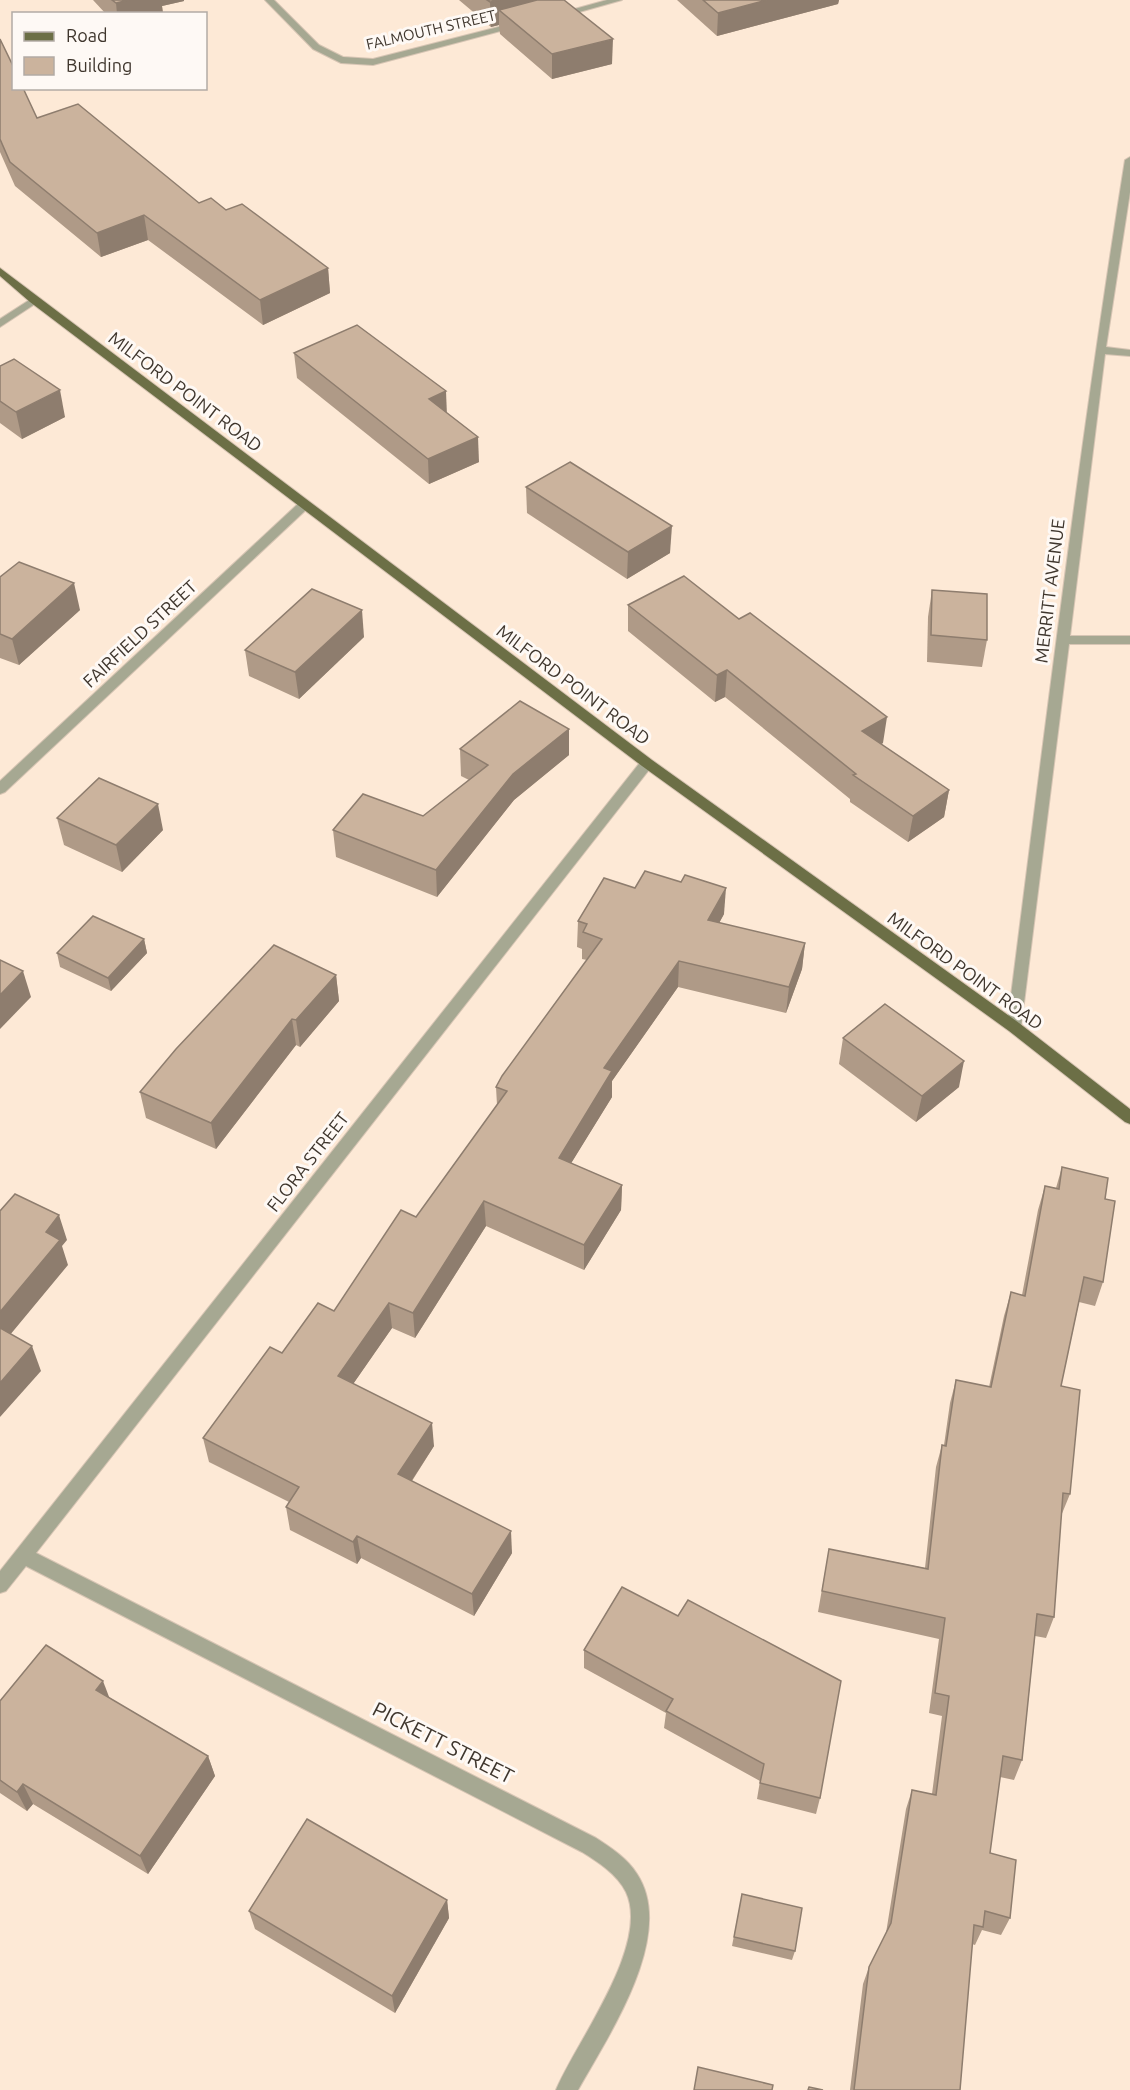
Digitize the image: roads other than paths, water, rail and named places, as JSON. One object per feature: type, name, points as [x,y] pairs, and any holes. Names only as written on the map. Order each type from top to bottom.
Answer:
[{"type":"main road","name":"MILFORD POINT ROAD","points":[[0,271],[34,300],[646,763],[1014,1027],[1130,1118]]},
{"type":"street","name":"FALMOUTH STREET","points":[[269,0],[316,47],[341,60],[373,62],[529,22]]},
{"type":"street","points":[[552,17],[618,0]]},
{"type":"street","name":"MERRITT AVENUE","points":[[1014,1027],[1100,350],[1130,160]]},
{"type":"street","points":[[0,324],[34,300]]},
{"type":"street","points":[[1100,350],[1130,353]]},
{"type":"street","name":"FAIRFIELD STREET","points":[[0,789],[304,505]]},
{"type":"street","points":[[1062,640],[1130,640]]},
{"type":"street","name":"FLORA STREET","points":[[0,1585],[646,763]]},
{"type":"street","name":"PICKETT STREET","points":[[23,1556],[590,1845],[612,1860],[628,1877],[639,1898],[640,1917],[636,1946],[627,1976],[567,2090]]}]
